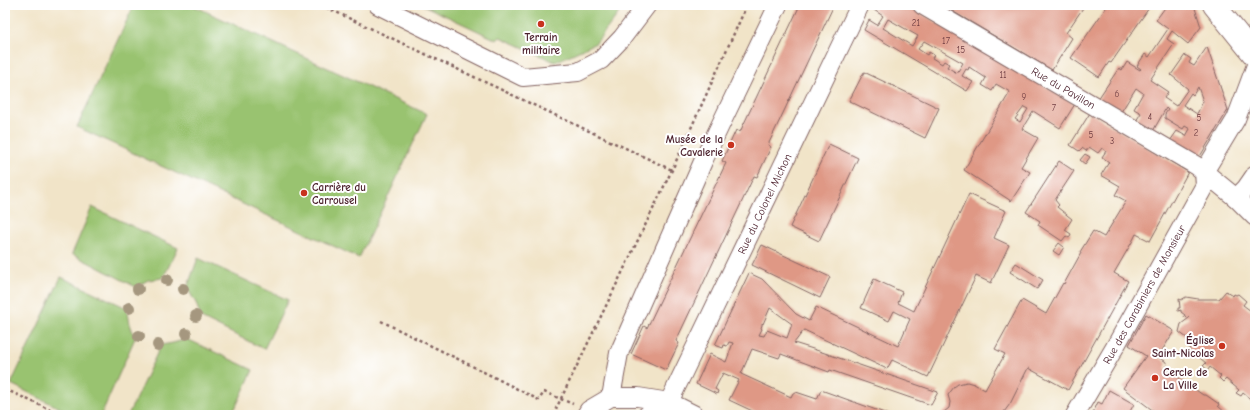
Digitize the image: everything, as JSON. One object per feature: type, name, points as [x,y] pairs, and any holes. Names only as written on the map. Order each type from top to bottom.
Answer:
[{"type":"main road","points":[[1214,5],[1255,56]]},
{"type":"street","points":[[378,5],[523,77],[578,72],[601,60],[622,38],[647,5]]},
{"type":"street","points":[[611,397],[619,353],[705,158],[778,5]]},
{"type":"street","name":"Rue du Colonel Michon","points":[[669,402],[860,5]]},
{"type":"street","name":"Rue du Pavillon","points":[[922,5],[1204,172],[1236,198],[1255,218]]},
{"type":"street","points":[[1204,172],[1236,119],[1255,68]]},
{"type":"street","name":"Rue des Carabiniers de Monsieur","points":[[1075,415],[1115,347],[1205,186],[1204,172]]},
{"type":"street","points":[[1236,198],[1246,188],[1255,175]]},
{"type":"street","points":[[587,412],[611,397],[638,397],[669,402],[695,415]]},
{"type":"street","points":[[647,415],[669,402]]},
{"type":"path","points":[[321,5],[672,170]]},
{"type":"path","points":[[553,415],[672,170],[747,5]]},
{"type":"path","points":[[381,321],[539,400],[544,392],[587,412]]},
{"type":"path","points":[[5,389],[61,415]]},
{"type":"green space","name":"Carrière du Carrousel","points":[[134,5],[192,5],[427,114],[359,258],[77,127]]},
{"type":"green space","name":"Terrain militaire","points":[[423,5],[625,5],[596,43],[555,62],[500,37],[497,40]]},
{"type":"green space","points":[[92,207],[178,248],[163,278],[148,280],[136,287],[72,254]]},
{"type":"green space","points":[[198,258],[288,300],[264,349],[201,318],[196,303],[187,288]]},
{"type":"green space","points":[[61,277],[127,308],[130,324],[135,338],[101,415],[74,415],[11,384]]},
{"type":"green space","points":[[187,339],[253,370],[232,415],[128,415],[161,345]]},
{"type":"building","name":"Musée de la Cavalerie","points":[[800,5],[834,5],[768,145],[771,147],[757,177],[754,176],[676,341],[679,343],[666,370],[631,354],[644,326],[647,328],[726,163],[722,161],[736,130],[740,132]]},
{"type":"building","points":[[877,5],[907,5],[1075,104],[1060,128],[1033,111],[1022,129],[1038,138],[1021,167],[1030,172],[1011,201],[964,170],[1010,92],[996,84],[992,91],[982,85],[986,78],[969,67],[962,76],[973,82],[967,91],[864,30],[869,20],[877,25],[883,16],[874,10]],"holes":[[[888,19],[918,36],[912,46],[883,28]],[[924,41],[963,63],[957,73],[947,67],[949,64],[944,61],[942,64],[932,58],[934,55],[929,52],[927,55],[918,49]],[[1024,107],[1028,109],[1020,122],[1015,119]]]},
{"type":"building","points":[[942,5],[1085,5],[1066,33],[1072,38],[1052,70]]},
{"type":"building","points":[[1108,5],[1151,5],[1111,63],[1109,62],[1099,77],[1071,58]]},
{"type":"building","points":[[1167,5],[1194,5],[1201,27],[1188,44],[1172,31],[1167,39],[1174,44],[1150,80],[1168,92],[1164,98],[1176,106],[1188,89],[1171,75],[1185,55],[1191,59],[1189,63],[1194,66],[1207,47],[1228,110],[1199,158],[1170,141],[1177,131],[1186,136],[1190,129],[1185,126],[1183,129],[1165,118],[1165,114],[1168,110],[1166,108],[1153,131],[1136,121],[1141,113],[1134,109],[1143,93],[1136,88],[1121,112],[1098,99],[1119,68],[1122,70],[1127,62],[1140,70],[1141,69],[1137,66],[1145,54],[1149,57],[1168,29],[1156,20]],"holes":[[[1198,87],[1203,101],[1197,114],[1183,105],[1191,93],[1193,95]]]},
{"type":"building","points":[[864,72],[939,108],[925,138],[849,101]]},
{"type":"building","points":[[1090,113],[1188,172],[1150,241],[1136,234],[1114,273],[1128,281],[1068,390],[1028,368],[1010,404],[1004,412],[1010,415],[938,415],[949,408],[950,402],[948,395],[958,384],[967,382],[985,390],[1005,354],[995,349],[1022,300],[1046,314],[1093,231],[1104,237],[1126,201],[1115,195],[1120,186],[1101,175],[1109,162],[1102,157],[1106,151],[1102,148],[1098,153],[1089,147],[1086,151],[1082,148],[1079,151],[1070,145]]},
{"type":"building","points":[[829,144],[858,158],[819,241],[790,227]]},
{"type":"building","points":[[1085,154],[1090,157],[1085,164],[1080,160]]},
{"type":"building","points":[[1059,161],[1074,171],[1055,200],[1059,205],[1057,207],[1072,219],[1065,230],[1071,234],[1069,238],[1066,236],[1062,241],[1038,225],[1040,221],[1026,212]]},
{"type":"building","points":[[969,194],[1006,211],[994,238],[1009,245],[991,283],[976,276],[928,377],[892,360],[887,369],[804,330],[794,343],[938,392],[931,405],[830,370],[829,372],[781,354],[779,358],[752,349],[741,374],[791,397],[793,393],[796,392],[817,399],[821,390],[890,415],[761,415],[729,400],[739,380],[723,373],[715,389],[718,391],[717,394],[696,384],[710,354],[726,362],[733,343],[729,342],[727,346],[724,345],[723,348],[715,345],[749,273],[762,279],[796,314],[809,321],[816,307],[898,346],[910,319],[894,311],[889,321],[861,308],[874,279],[902,292],[898,303],[914,311]],"holes":[[[770,308],[792,324],[787,338],[767,330],[764,336],[759,335],[762,329],[762,323],[763,324]]]},
{"type":"building","points":[[1059,243],[1064,247],[1059,255],[1053,251]]},
{"type":"building","points":[[762,245],[830,277],[820,298],[752,265]]},
{"type":"building","points":[[1016,263],[1043,280],[1037,289],[1010,272]]},
{"type":"building","name":"Église Saint-Nicolas","points":[[1226,291],[1233,296],[1234,294],[1238,294],[1246,301],[1243,305],[1251,311],[1254,307],[1255,308],[1255,403],[1243,393],[1241,396],[1236,393],[1239,390],[1226,379],[1223,382],[1219,378],[1221,376],[1210,367],[1208,370],[1203,366],[1206,363],[1195,354],[1192,357],[1188,354],[1190,347],[1188,346],[1191,341],[1179,332],[1181,324],[1189,318],[1187,316],[1185,318],[1184,317],[1185,315],[1181,312],[1181,310],[1178,311],[1178,308],[1180,308],[1179,299],[1181,300],[1186,297],[1198,299],[1219,299]]},
{"type":"building","name":"Cercle de La Ville","points":[[1146,314],[1174,331],[1158,357],[1167,364],[1165,368],[1203,395],[1206,395],[1219,404],[1218,406],[1228,415],[1159,415],[1123,388],[1146,356],[1129,345]]},
{"type":"building","points":[[1109,390],[1134,404],[1128,415],[1092,415],[1098,402],[1102,404]]},
{"type":"place","name":"Terrain militaire","points":[[541,24]]},
{"type":"place","name":"Musée de la Cavalerie","points":[[731,145]]},
{"type":"place","name":"Carrière du Carrousel","points":[[304,193]]},
{"type":"place","name":"Église Saint-Nicolas","points":[[1222,346]]},
{"type":"place","name":"Cercle de La Ville","points":[[1155,378]]}]
